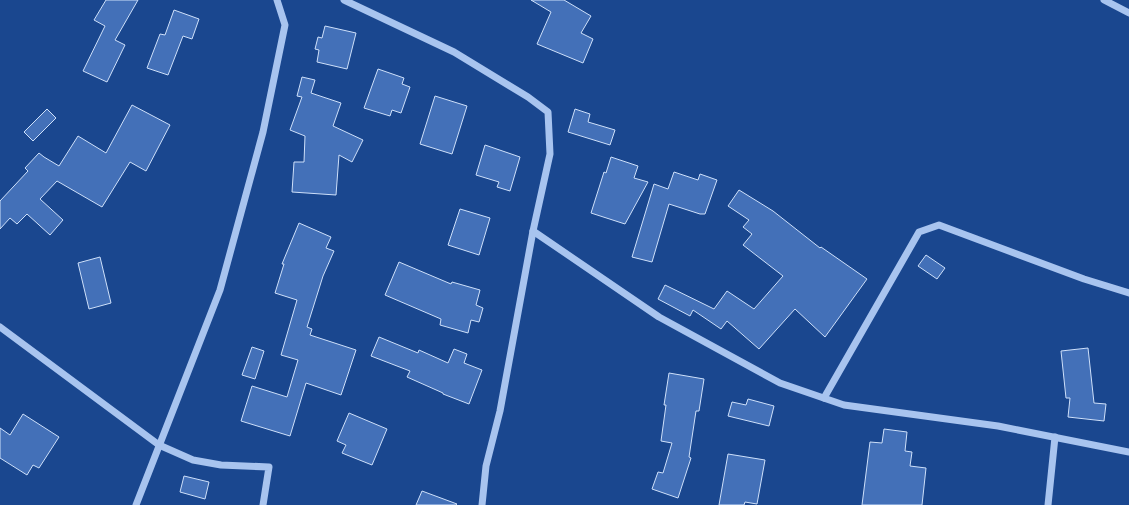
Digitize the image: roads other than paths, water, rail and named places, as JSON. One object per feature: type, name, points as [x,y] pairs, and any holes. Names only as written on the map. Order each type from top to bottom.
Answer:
[{"type":"street","points":[[136,505],[220,290],[263,132],[285,25],[277,0]]},
{"type":"street","points":[[344,0],[454,52],[528,97],[548,112],[550,154],[532,231],[500,411],[486,466],[482,505]]},
{"type":"street","points":[[1104,0],[1129,13]]},
{"type":"street","points":[[824,398],[919,232],[939,225],[1129,294]]},
{"type":"street","points":[[532,231],[659,317],[780,383],[844,405],[998,426],[1129,452]]},
{"type":"street","points":[[0,327],[159,445],[193,460],[221,465],[270,467],[263,505]]},
{"type":"street","points":[[1048,505],[1055,437]]}]
